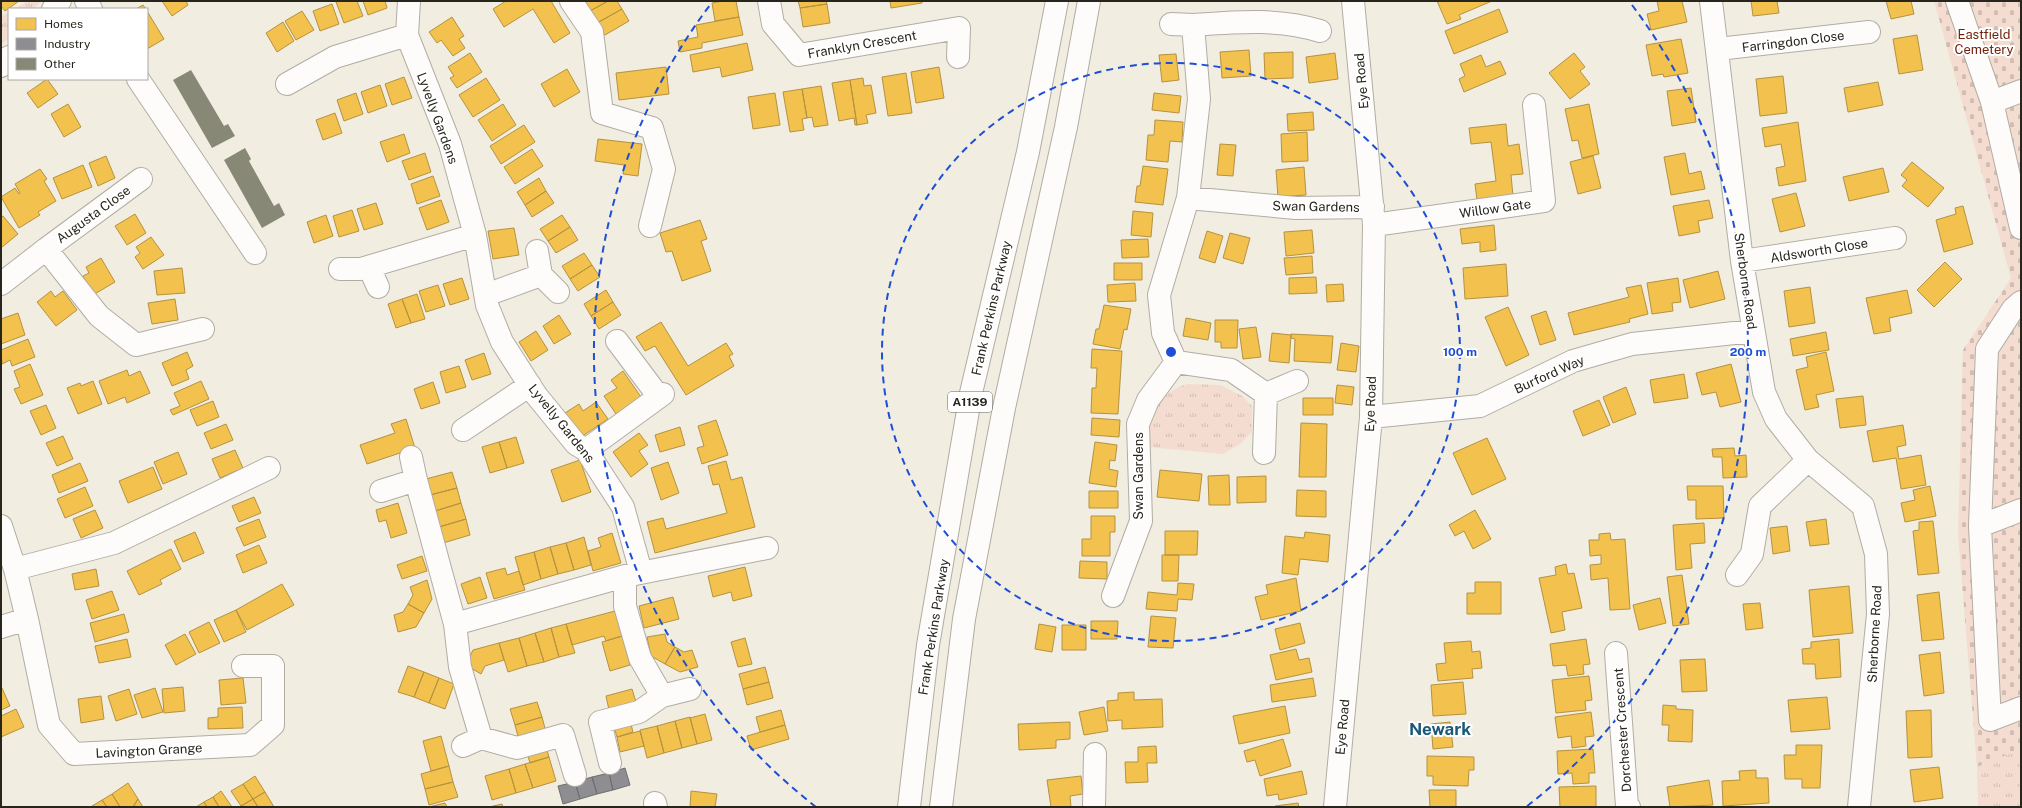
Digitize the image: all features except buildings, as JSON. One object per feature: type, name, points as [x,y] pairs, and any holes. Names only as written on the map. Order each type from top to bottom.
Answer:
[{"type":"main road","name":"Lyvelly Gardens","points":[[409,1],[407,35],[450,144],[475,235],[486,295],[486,305],[502,342],[530,385],[576,444],[586,450],[623,507],[633,574],[625,606],[640,658],[662,696]]},
{"type":"main road","points":[[571,1],[592,32],[602,113],[652,128],[664,169],[650,226]]},
{"type":"main road","name":"Franklyn Crescent","points":[[769,1],[773,24],[799,55],[959,28],[958,57]]},
{"type":"main road","name":"Frank Perkins Parkway","points":[[909,807],[928,646],[971,393],[1028,152],[1057,1]]},
{"type":"main road","name":"A1139","points":[[941,807],[966,611],[1004,408],[1066,128],[1089,1]]},
{"type":"main road","name":"Eye Road","points":[[1335,807],[1371,417],[1374,216],[1353,1]]},
{"type":"main road","name":"Sherborne Road","points":[[1711,1],[1718,49],[1742,261],[1764,392],[1776,419],[1808,460],[1863,506],[1876,554],[1878,614],[1859,807]]},
{"type":"main road","points":[[1957,1],[1992,102],[2021,228]]},
{"type":"main road","points":[[1171,24],[1193,25],[1264,21],[1302,25],[1320,31]]},
{"type":"main road","points":[[1193,25],[1199,99],[1188,198],[1159,295],[1163,333],[1176,362],[1230,370],[1266,394]]},
{"type":"main road","name":"Farringdon Close","points":[[1718,49],[1869,32]]},
{"type":"main road","points":[[287,84],[335,57],[407,35]]},
{"type":"main road","points":[[139,80],[254,253]]},
{"type":"main road","points":[[1992,102],[2021,91]]},
{"type":"main road","name":"Willow Gate","points":[[1374,216],[1544,201],[1534,105]]},
{"type":"main road","name":"Augusta Close","points":[[1,284],[46,248],[140,179]]},
{"type":"main road","name":"Swan Gardens","points":[[1188,198],[1374,216]]},
{"type":"main road","points":[[340,269],[361,269],[369,267],[475,235]]},
{"type":"main road","name":"Aldsworth Close","points":[[1742,261],[1895,238]]},
{"type":"main road","name":"Augusta Close","points":[[46,248],[99,316],[136,345],[203,329]]},
{"type":"main road","points":[[537,251],[541,275],[558,292]]},
{"type":"main road","points":[[369,267],[378,287]]},
{"type":"main road","points":[[486,295],[541,275]]},
{"type":"main road","points":[[2017,306],[2021,329]]},
{"type":"main road","points":[[2017,306],[1987,349],[1980,526],[1990,720],[2021,708]]},
{"type":"main road","name":"Burford Way","points":[[1371,417],[1480,406],[1580,359],[1632,344],[1753,330]]},
{"type":"main road","points":[[586,450],[661,395],[617,342]]},
{"type":"main road","name":"Swan Gardens","points":[[1113,596],[1141,521],[1138,424],[1148,400],[1176,362]]},
{"type":"main road","points":[[1266,394],[1297,381]]},
{"type":"main road","points":[[463,430],[530,385]]},
{"type":"main road","points":[[1264,453],[1266,394]]},
{"type":"main road","points":[[411,457],[455,624],[472,742],[517,748],[563,736],[575,775]]},
{"type":"main road","points":[[1737,575],[1752,554],[1760,506],[1808,460]]},
{"type":"main road","points":[[15,569],[114,543],[268,468]]},
{"type":"main road","points":[[381,492],[416,480]]},
{"type":"main road","points":[[1980,526],[2021,510]]},
{"type":"main road","name":"Lavington Grange","points":[[1,526],[15,569],[49,725],[74,754],[250,745],[273,725],[273,666],[243,666]]},
{"type":"main road","points":[[455,624],[633,574],[767,548]]},
{"type":"main road","points":[[1,627],[27,620]]},
{"type":"main road","name":"Dorchester Crescent","points":[[1616,652],[1627,806],[1629,807]]},
{"type":"main road","points":[[610,763],[600,722],[639,712],[662,696],[690,689]]},
{"type":"main road","points":[[1094,754],[1094,807]]},
{"type":"green space","points":[[28,1],[41,1],[35,8],[16,8]]},
{"type":"green space","name":"Eastfield Cemetery","points":[[1934,1],[2021,1],[2021,749],[1977,767],[1958,534],[1963,350],[2011,278]]},
{"type":"green space","points":[[8,13],[8,38],[1,46],[1,15],[2,16]]},
{"type":"green space","points":[[1188,384],[1220,385],[1242,396],[1252,406],[1252,432],[1240,444],[1223,454],[1148,447],[1150,426],[1156,408],[1169,393]]},
{"type":"green space","points":[[2021,749],[2021,807],[1978,807],[1977,767]]},
{"type":"district","name":"Newark","points":[[1440,729]]}]
